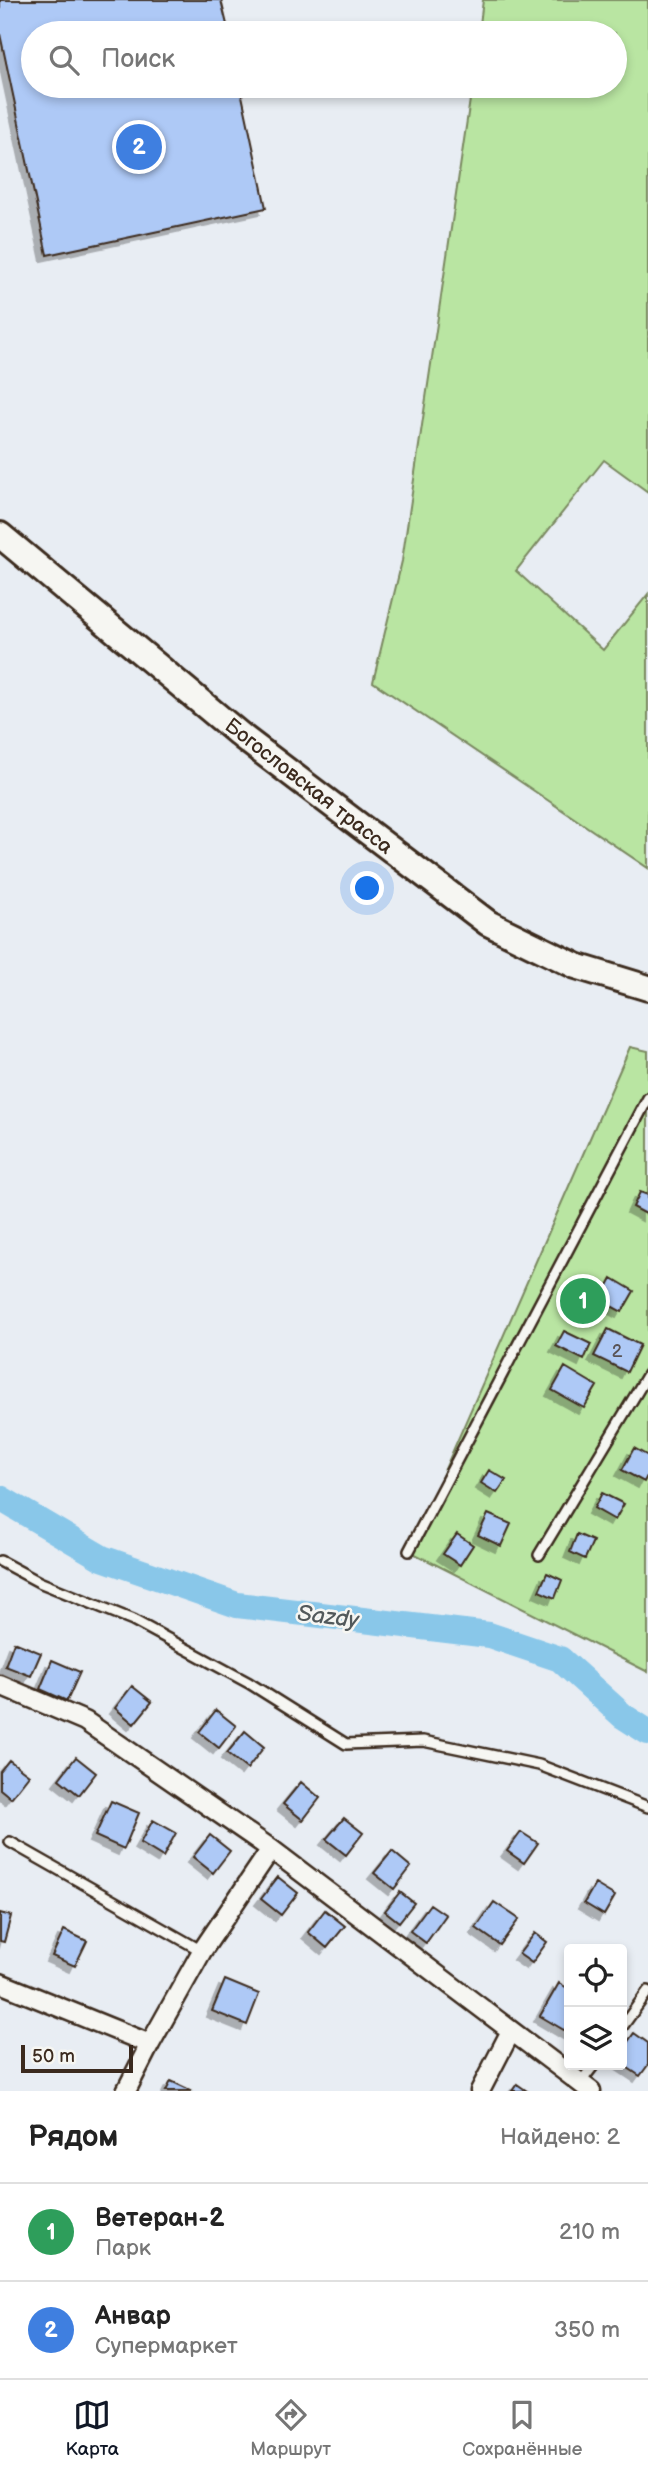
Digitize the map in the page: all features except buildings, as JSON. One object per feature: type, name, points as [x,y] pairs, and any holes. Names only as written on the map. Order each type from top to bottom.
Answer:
[{"type":"main road","name":"Богословская трасса","points":[[0,535],[244,738],[488,923],[576,966],[648,988]]},
{"type":"street","points":[[0,1685],[85,1721],[271,1849],[586,2087]]},
{"type":"street","points":[[126,2091],[202,1951],[271,1849]]},
{"type":"street","points":[[0,1983],[150,2044]]},
{"type":"street","points":[[480,2091],[511,2031]]},
{"type":"lane","points":[[409,1550],[648,1098]]},
{"type":"lane","points":[[539,1555],[648,1374]]},
{"type":"lane","points":[[0,1561],[39,1582],[132,1620],[249,1683],[346,1744],[423,1741],[539,1765],[648,1807]]},
{"type":"lane","points":[[10,1842],[202,1951]]},
{"type":"lane","points":[[627,2020],[648,1991]]},
{"type":"lane","points":[[586,2087],[592,2070]]},
{"type":"green space","points":[[483,0],[648,0],[648,492],[604,460],[516,571],[603,650],[648,594],[648,868],[373,682],[402,561],[470,98],[627,98],[627,21],[480,21]]},
{"type":"green space","points":[[630,1047],[648,1051],[648,1672],[409,1551]]},
{"type":"waterway","name":"Sazdy","points":[[0,1498],[102,1558],[237,1605],[489,1635],[560,1659],[623,1716],[648,1732]]},
{"type":"place","name":"Анвар","points":[[139,147]]},
{"type":"place","name":"Ветеран-2","points":[[583,1301]]}]
